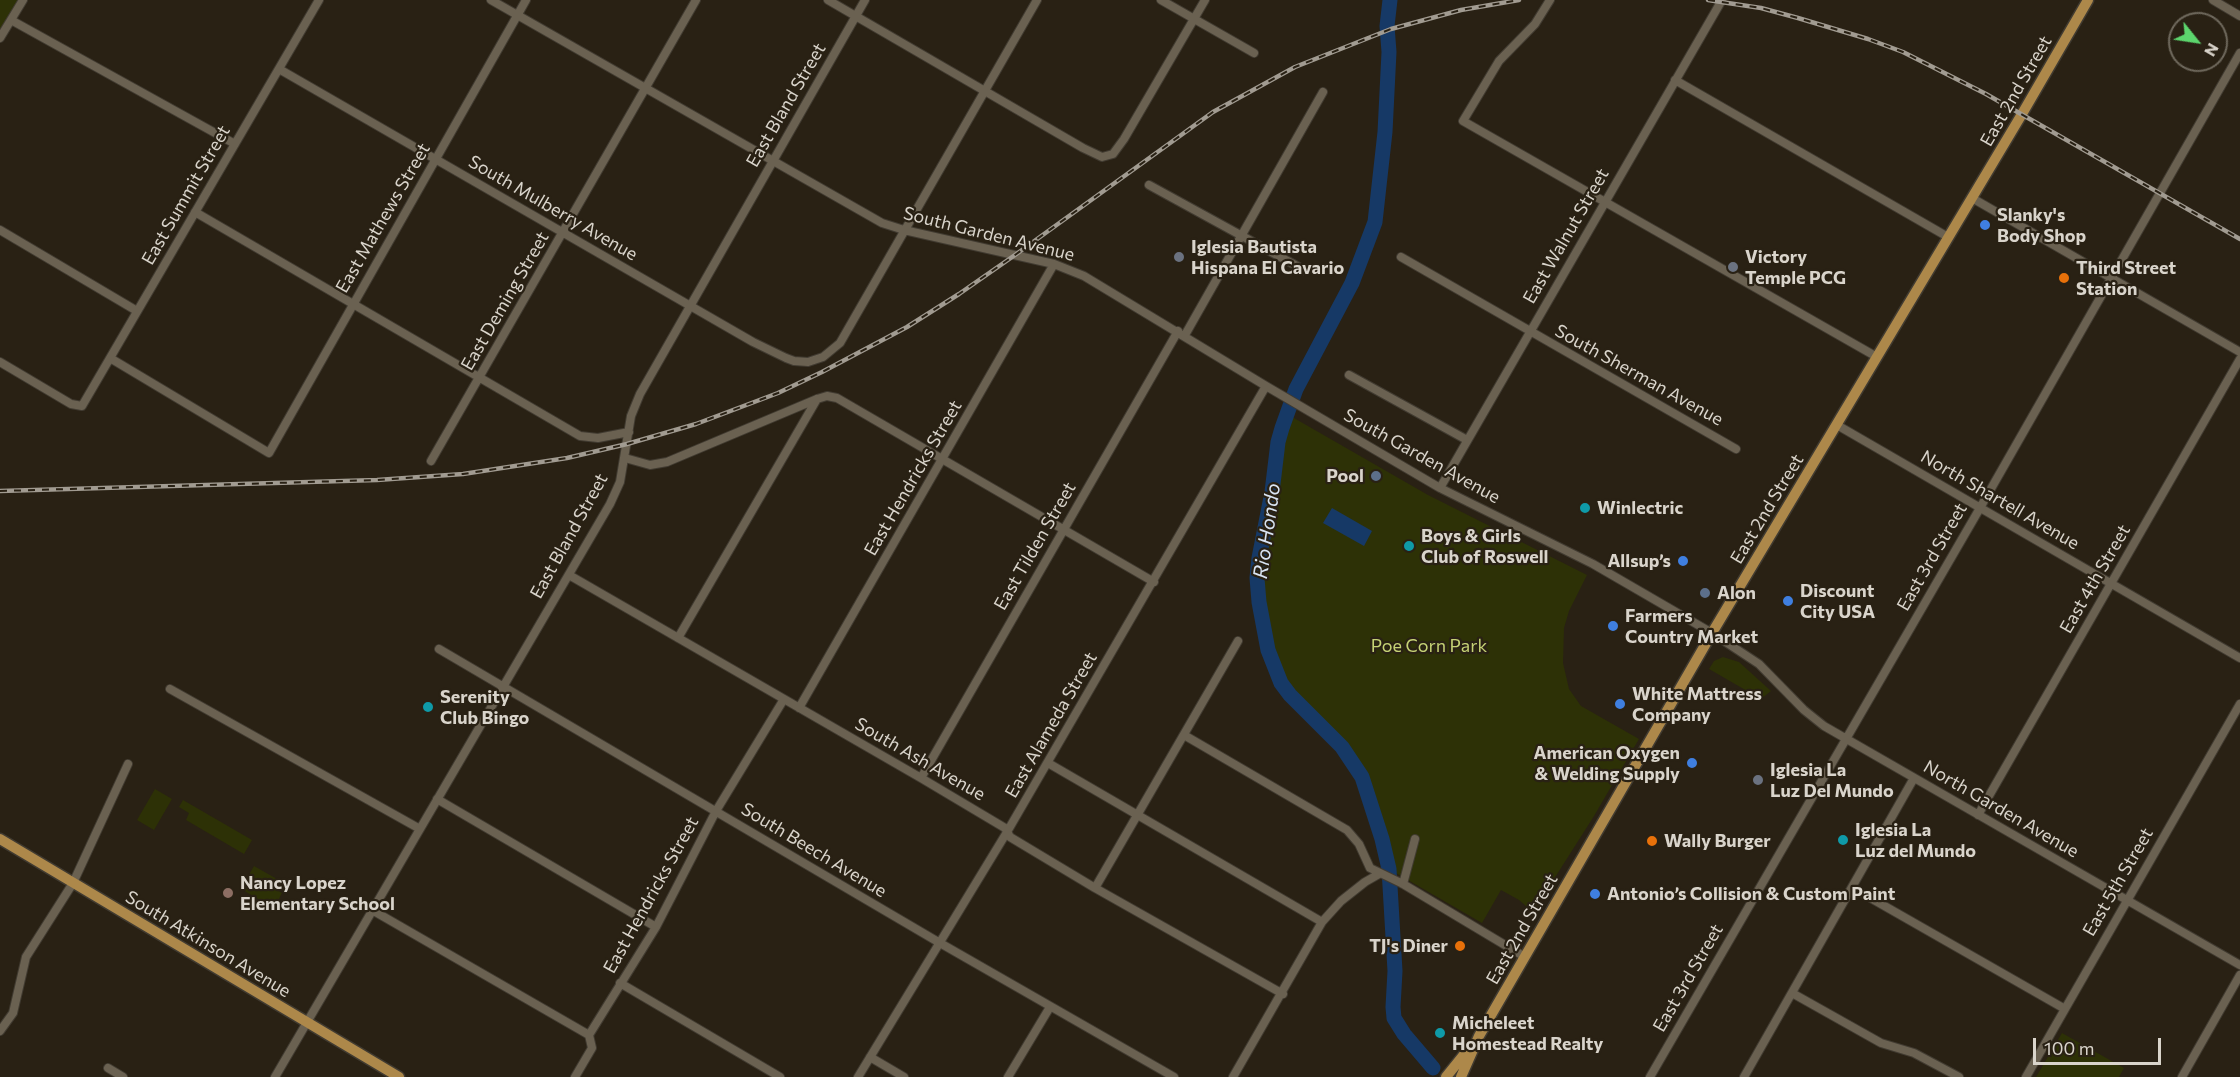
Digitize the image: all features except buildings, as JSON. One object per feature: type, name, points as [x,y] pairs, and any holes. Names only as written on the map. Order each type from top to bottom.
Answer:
[{"type":"main road","name":"East 2nd Street","points":[[1461,1077],[1479,1036],[1712,633],[2088,0]]},
{"type":"main road","name":"South Atkinson Avenue","points":[[0,839],[399,1077]]},
{"type":"main road","name":"East 2nd Street","points":[[1446,1077],[1479,1036]]},
{"type":"street","points":[[0,38],[22,0]]},
{"type":"street","name":"East Summit Street","points":[[0,362],[70,405],[82,406],[320,0]]},
{"type":"street","name":"South Garden Avenue","points":[[491,0],[873,219],[904,230],[1054,264],[1084,276],[1440,488],[1572,554]]},
{"type":"street","name":"East Mathews Street","points":[[110,358],[269,453],[526,0]]},
{"type":"street","name":"East Deming Street","points":[[431,462],[696,0]]},
{"type":"street","points":[[828,0],[1102,157],[1108,157],[1117,150],[1125,139],[1205,0]]},
{"type":"street","name":"East Bland Street","points":[[275,1077],[615,494],[625,458],[631,416],[637,400],[865,0]]},
{"type":"street","points":[[904,230],[1037,0]]},
{"type":"street","points":[[1161,0],[1254,53]]},
{"type":"street","points":[[1550,0],[1535,24],[1499,61],[1463,121],[1877,357]]},
{"type":"street","name":"East Walnut Street","points":[[1440,488],[1722,0]]},
{"type":"street","points":[[2213,0],[2240,16]]},
{"type":"street","points":[[11,20],[235,144]]},
{"type":"street","name":"East 3rd Street","points":[[1650,1077],[1980,508],[2240,53]]},
{"type":"street","name":"South Mulberry Avenue","points":[[279,69],[690,306],[786,358],[801,362],[815,360],[830,353],[840,343],[904,230]]},
{"type":"street","points":[[1675,80],[1948,237]]},
{"type":"street","name":"East Tilden Street","points":[[921,778],[1064,530],[1241,237],[1323,92]]},
{"type":"street","points":[[1149,185],[1305,271]]},
{"type":"street","points":[[1972,198],[2240,352]]},
{"type":"street","points":[[195,212],[585,438],[628,432]]},
{"type":"street","points":[[0,230],[137,311]]},
{"type":"street","name":"South Sherman Avenue","points":[[1401,257],[1736,449]]},
{"type":"street","name":"East Hendricks Street","points":[[800,708],[1054,264]]},
{"type":"street","name":"East 4th Street","points":[[1978,815],[2240,359]]},
{"type":"street","points":[[1349,375],[1467,440]]},
{"type":"street","name":"East Alameda Street","points":[[858,1077],[1048,763],[1266,386]]},
{"type":"street","points":[[625,458],[650,465],[667,462],[817,399],[827,396],[837,398],[1154,582]]},
{"type":"street","points":[[678,638],[817,399]]},
{"type":"street","name":"North Shartell Avenue","points":[[1837,425],[2240,658]]},
{"type":"street","name":"North Garden Avenue","points":[[1572,554],[1712,633],[1759,664],[1804,710],[1845,739],[2240,965]]},
{"type":"street","name":"South Ash Avenue","points":[[568,575],[921,778],[1005,828],[1010,837],[1095,888],[1282,994]]},
{"type":"street","points":[[1095,888],[1238,641]]},
{"type":"street","name":"South Beech Avenue","points":[[439,649],[1161,1074],[1174,1077]]},
{"type":"street","points":[[170,689],[420,829]]},
{"type":"street","name":"East Hendricks Street","points":[[575,1077],[592,1048],[589,1035],[656,927],[716,812],[784,699]]},
{"type":"street","name":"East 5th Street","points":[[2026,1077],[2240,704]]},
{"type":"street","points":[[1184,735],[1347,830],[1359,844],[1370,868],[1400,882],[1525,957]]},
{"type":"street","points":[[1048,763],[1322,922]]},
{"type":"street","points":[[0,1031],[12,1013],[26,957],[73,883],[128,764]]},
{"type":"street","points":[[1744,1077],[1914,778]]},
{"type":"street","points":[[438,798],[656,927]]},
{"type":"street","points":[[1400,882],[1415,839]]},
{"type":"street","points":[[1233,1077],[1322,922],[1341,901],[1365,882],[1381,874]]},
{"type":"street","points":[[1853,888],[2065,1009]]},
{"type":"street","points":[[372,910],[589,1035]]},
{"type":"street","points":[[2182,1077],[2240,975]]},
{"type":"street","points":[[620,983],[780,1077]]},
{"type":"street","points":[[1792,993],[1881,1043],[1919,1055],[1959,1077]]},
{"type":"street","points":[[1008,1077],[1050,1007]]},
{"type":"street","points":[[870,1057],[904,1077]]},
{"type":"street","points":[[108,1068],[123,1077]]},
{"type":"green space","points":[[0,0],[23,0],[0,38]]},
{"type":"green space","name":"Poe Corn Park","points":[[1287,414],[1428,495],[1587,575],[1569,611],[1564,628],[1563,663],[1569,689],[1581,706],[1639,739],[1594,816],[1533,912],[1519,900],[1501,890],[1482,923],[1389,869],[1362,777],[1352,760],[1331,734],[1290,695],[1281,683],[1268,650],[1257,578],[1278,442]]},
{"type":"green space","points":[[1723,657],[1739,662],[1771,691],[1761,699],[1709,669],[1714,661]]},
{"type":"green space","points":[[155,789],[172,799],[154,830],[137,820]]},
{"type":"green space","points":[[183,800],[252,840],[244,854],[186,820],[189,813],[179,807]]},
{"type":"green space","points":[[254,866],[277,879],[272,887],[282,893],[274,908],[241,889]]},
{"type":"green space","points":[[2062,1033],[2124,1068],[2119,1077],[2036,1077]]},
{"type":"water","points":[[1332,508],[1372,531],[1364,546],[1323,523]]},
{"type":"waterway","name":"Rio Hondo","points":[[1390,0],[1387,26],[1389,52],[1385,132],[1375,222],[1352,283],[1296,389],[1282,428],[1257,578],[1268,650],[1281,683],[1342,747],[1362,777],[1389,869],[1395,971],[1394,1018],[1404,1034],[1433,1068]]},
{"type":"railway","points":[[0,491],[377,480],[463,474],[567,458],[696,424],[778,393],[907,327],[1015,255],[1213,112],[1295,67],[1391,29],[1461,10],[1519,0]]},
{"type":"railway","points":[[1708,0],[1761,8],[1868,39],[1903,52],[1986,94],[2240,239]]},
{"type":"place","name":"Slanky's Body Shop","points":[[1985,225]]},
{"type":"place","name":"Iglesia Bautista Hispana El Cavario","points":[[1179,257]]},
{"type":"place","name":"Victory Temple PCG","points":[[1733,267]]},
{"type":"place","name":"Third Street Station","points":[[2064,278]]},
{"type":"place","name":"Pool","points":[[1376,476]]},
{"type":"place","name":"Winlectric","points":[[1585,508]]},
{"type":"place","name":"Boys & Girls Club of Roswell","points":[[1409,546]]},
{"type":"place","name":"Allsup’s","points":[[1683,561]]},
{"type":"place","name":"Alon","points":[[1705,593]]},
{"type":"place","name":"Discount City USA","points":[[1788,601]]},
{"type":"place","name":"Farmers Country Market","points":[[1613,626]]},
{"type":"place","name":"White Mattress Company","points":[[1620,704]]},
{"type":"place","name":"Serenity Club Bingo","points":[[428,707]]},
{"type":"place","name":"American Oxygen & Welding Supply","points":[[1692,763]]},
{"type":"place","name":"Iglesia La Luz Del Mundo","points":[[1758,780]]},
{"type":"place","name":"Iglesia La Luz del Mundo","points":[[1843,840]]},
{"type":"place","name":"Wally Burger","points":[[1652,841]]},
{"type":"place","name":"Nancy Lopez Elementary School","points":[[228,893]]},
{"type":"place","name":"Antonio’s Collision & Custom Paint","points":[[1595,894]]},
{"type":"place","name":"TJ's Diner","points":[[1460,946]]},
{"type":"place","name":"Micheleet Homestead Realty","points":[[1440,1033]]}]
